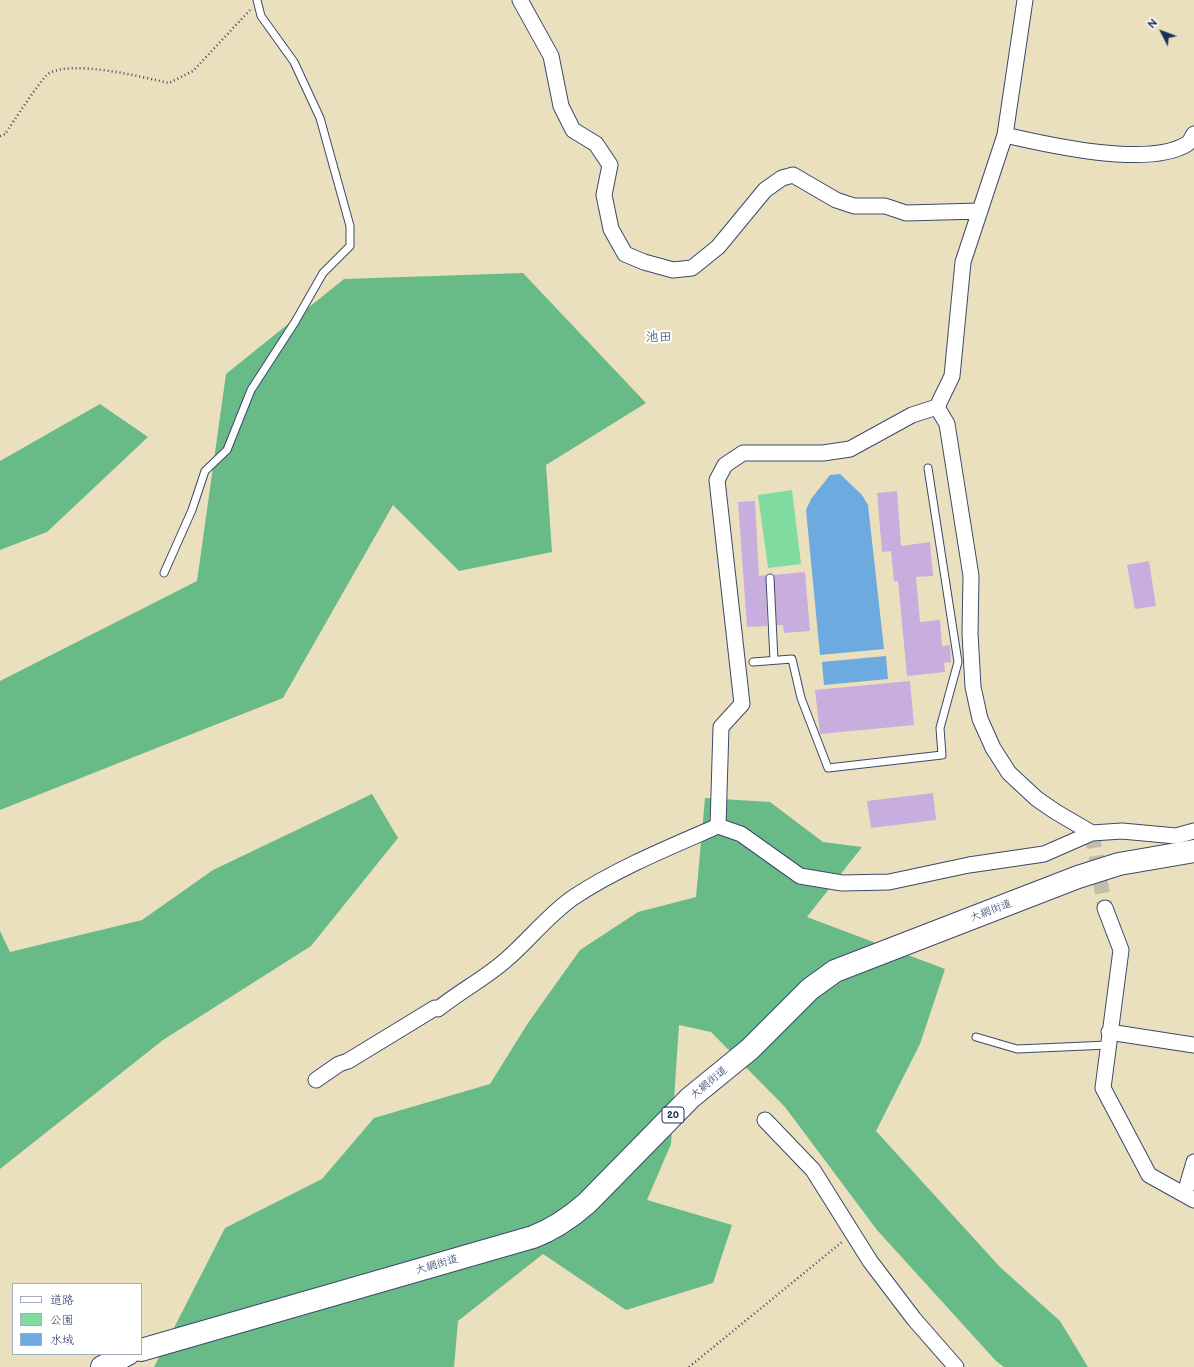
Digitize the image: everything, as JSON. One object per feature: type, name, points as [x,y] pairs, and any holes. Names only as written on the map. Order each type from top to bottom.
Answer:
[{"type":"main road","name":"大網街道","points":[[142,1350],[533,1237],[552,1230],[582,1208],[690,1098],[750,1049],[810,989],[835,971],[1078,877],[1119,864],[1194,851]]},
{"type":"main road","points":[[102,1367],[126,1355]]},
{"type":"street","points":[[520,0],[551,56],[561,106],[573,130],[596,144],[610,164],[604,195],[611,229],[625,254],[644,262],[673,270],[692,268],[718,247],[765,190],[782,178],[793,175],[836,200],[854,206],[885,206],[906,213],[980,211]]},
{"type":"street","points":[[718,826],[721,727],[742,704],[717,480],[726,465],[742,453],[823,453],[850,449],[912,415],[937,407],[952,376],[963,262],[1005,135],[1025,0]]},
{"type":"street","points":[[1005,135],[1055,146],[1130,154],[1158,154],[1188,144],[1194,134]]},
{"type":"street","points":[[937,407],[947,424],[971,576],[962,634],[980,719],[993,748],[1009,773],[1037,799],[1092,833]]},
{"type":"street","points":[[316,1080],[339,1064],[348,1061],[405,1028],[435,1008],[438,1009],[481,979],[507,960],[547,920],[573,898],[608,877],[718,826],[741,834],[800,876],[842,883],[889,882],[969,865],[1044,854],[1092,833],[1122,831],[1176,836],[1194,830]]},
{"type":"street","points":[[1105,908],[1121,950],[1103,1088],[1149,1175],[1189,1197],[1194,1162]]},
{"type":"street","points":[[1109,1039],[1194,1045]]},
{"type":"street","points":[[765,1120],[813,1170],[870,1261],[914,1319],[956,1367]]},
{"type":"lane","points":[[164,573],[192,510],[205,471],[227,450],[251,390],[296,322],[323,273],[350,246],[350,226],[320,118],[294,62],[261,16],[257,1]]},
{"type":"lane","points":[[753,662],[792,659],[801,698],[828,768],[942,755],[940,728],[958,662],[962,634],[928,468]]},
{"type":"lane","points":[[770,578],[774,660]]},
{"type":"lane","points":[[976,1037],[1017,1049],[1109,1039]]},
{"type":"path","points":[[0,136],[5,134],[47,74],[64,68],[129,74],[169,83],[193,71],[257,1]]},
{"type":"path","points":[[689,1367],[806,1270],[838,1246],[852,1232]]},
{"type":"green space","points":[[523,273],[646,403],[546,465],[552,552],[459,571],[393,505],[283,698],[0,810],[0,681],[197,581],[226,374],[344,279]]},
{"type":"green space","points":[[100,404],[148,437],[47,532],[0,550],[0,461]]},
{"type":"green space","points":[[792,490],[801,564],[768,568],[758,495]]},
{"type":"green space","points":[[372,794],[398,838],[311,946],[163,1040],[0,1169],[0,931],[10,952],[142,920],[213,870]]},
{"type":"green space","points":[[705,798],[770,802],[823,842],[862,847],[807,917],[945,969],[920,1044],[876,1131],[1000,1267],[1060,1321],[1088,1367],[1004,1367],[996,1361],[877,1230],[785,1107],[711,1032],[679,1025],[671,1144],[647,1200],[732,1225],[713,1283],[626,1310],[543,1254],[458,1321],[454,1367],[154,1367],[225,1228],[322,1179],[374,1118],[490,1084],[528,1023],[580,950],[638,912],[696,897]]},
{"type":"water","points":[[840,474],[862,495],[868,505],[884,649],[820,655],[806,510],[811,499],[830,475]]},
{"type":"water","points":[[886,656],[888,679],[824,685],[822,662]]},
{"type":"building","points":[[897,491],[901,546],[930,542],[933,576],[916,577],[920,622],[940,620],[942,646],[950,645],[951,662],[944,663],[945,672],[907,676],[898,581],[894,581],[891,551],[882,552],[877,493]]},
{"type":"building","points":[[755,501],[759,576],[766,575],[767,626],[747,627],[738,502]]},
{"type":"building","points":[[1149,561],[1156,606],[1135,609],[1127,565]]},
{"type":"building","points":[[805,572],[810,631],[784,633],[783,625],[777,625],[773,575]]},
{"type":"building","points":[[910,681],[914,725],[820,734],[815,690]]},
{"type":"building","points":[[933,793],[936,820],[871,828],[867,801]]},
{"type":"tunnel","points":[[1092,833],[1105,908]]},
{"type":"district","name":"池田","points":[[659,338]]}]
